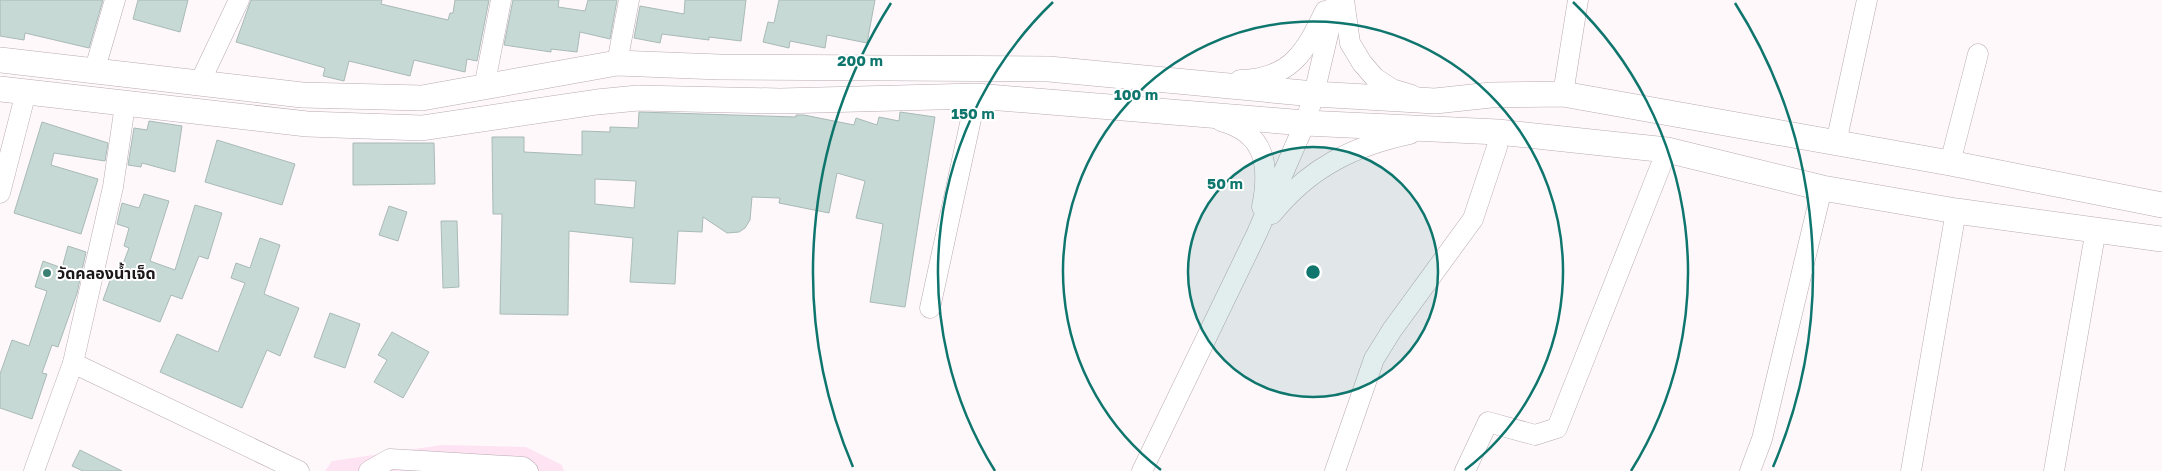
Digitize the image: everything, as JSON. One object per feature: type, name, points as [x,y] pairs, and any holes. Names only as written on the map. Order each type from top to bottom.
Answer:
[{"type":"main road","points":[[0,60],[302,95],[412,98],[484,88],[617,64],[719,67],[1049,69],[1314,94],[1436,101],[1491,96],[1563,94],[1950,163],[2162,205]]},
{"type":"main road","points":[[0,89],[125,105],[306,124],[422,128],[597,102],[638,98],[780,101],[976,96],[1305,123],[1498,132],[1668,150],[1822,188],[1956,211],[2162,239]]},
{"type":"street","points":[[94,72],[114,0]]},
{"type":"street","points":[[200,82],[239,0]]},
{"type":"street","points":[[484,88],[501,0]]},
{"type":"street","points":[[617,64],[629,0]]},
{"type":"street","points":[[1180,82],[1258,80],[1281,72],[1299,56],[1314,35],[1330,0]]},
{"type":"street","points":[[1142,471],[1257,233],[1305,123],[1314,94],[1336,0]]},
{"type":"street","points":[[1344,0],[1350,43],[1362,63],[1375,78],[1392,89],[1436,101]]},
{"type":"street","points":[[1563,94],[1578,0]]},
{"type":"street","points":[[1836,143],[1867,0]]},
{"type":"street","points":[[1950,163],[1978,54]]},
{"type":"street","points":[[0,193],[26,92]]},
{"type":"street","points":[[930,308],[976,96]]},
{"type":"street","points":[[34,471],[73,363],[113,187],[125,105]]},
{"type":"street","points":[[1198,114],[1233,124],[1246,130],[1258,144],[1264,165],[1265,192],[1257,233]]},
{"type":"street","points":[[1257,233],[1288,194],[1314,173],[1344,155],[1380,140],[1434,129]]},
{"type":"street","points":[[1335,471],[1374,359],[1392,330],[1473,219],[1497,147],[1498,132]]},
{"type":"street","points":[[1465,471],[1488,422],[1535,435],[1557,428],[1668,150]]},
{"type":"street","points":[[1750,471],[1762,439],[1822,188]]},
{"type":"street","points":[[1911,471],[1956,211]]},
{"type":"street","points":[[2054,471],[2096,229]]},
{"type":"street","points":[[73,363],[299,471]]},
{"type":"street","points":[[369,471],[390,459],[523,467],[528,471]]},
{"type":"shaded area","points":[[442,445],[526,447],[562,465],[564,471],[325,471],[332,461]]},
{"type":"building","points":[[0,0],[103,0],[89,48],[25,33],[24,40],[0,36]]},
{"type":"building","points":[[138,0],[188,0],[180,32],[133,19]]},
{"type":"building","points":[[251,0],[382,0],[381,4],[448,20],[450,13],[453,13],[455,0],[489,0],[477,61],[467,59],[465,72],[414,60],[410,76],[349,61],[344,81],[323,76],[325,68],[236,42]]},
{"type":"building","points":[[513,0],[559,0],[558,7],[585,11],[588,0],[617,0],[610,39],[580,32],[577,52],[551,49],[551,52],[504,45]]},
{"type":"building","points":[[685,0],[746,0],[741,41],[709,37],[709,40],[662,34],[660,43],[634,38],[640,6],[684,14]]},
{"type":"building","points":[[779,0],[875,0],[867,43],[827,35],[825,48],[790,41],[789,48],[763,42],[768,22],[774,23]]},
{"type":"building","points":[[639,112],[796,117],[796,115],[804,115],[854,125],[856,118],[877,125],[879,117],[899,121],[900,112],[935,117],[905,307],[870,302],[883,224],[856,218],[865,181],[837,173],[829,213],[779,203],[780,198],[752,197],[750,220],[745,228],[739,232],[727,233],[703,217],[702,232],[678,231],[675,284],[630,282],[633,238],[569,231],[568,315],[500,314],[502,214],[493,214],[492,137],[524,137],[524,152],[582,155],[582,131],[610,132],[610,127],[638,128]],"holes":[[[595,179],[636,181],[634,208],[595,204]]]},
{"type":"building","points":[[149,121],[182,126],[175,172],[142,163],[141,167],[128,165],[134,128],[147,130]]},
{"type":"building","points":[[42,122],[108,143],[105,161],[54,153],[51,165],[98,179],[81,234],[14,213]]},
{"type":"building","points":[[217,140],[295,164],[282,205],[205,182]]},
{"type":"building","points":[[353,143],[434,143],[435,184],[353,185]]},
{"type":"building","points":[[144,194],[169,201],[150,261],[175,270],[195,205],[222,213],[208,259],[199,256],[182,299],[171,295],[160,322],[103,300],[112,275],[118,277],[129,248],[124,246],[129,228],[117,224],[122,203],[139,208]]},
{"type":"building","points":[[389,206],[407,212],[398,241],[379,235]]},
{"type":"building","points":[[441,221],[457,221],[459,287],[443,288]]},
{"type":"building","points":[[260,238],[280,245],[264,294],[299,308],[280,356],[267,350],[242,408],[160,372],[177,334],[218,352],[245,283],[231,278],[236,263],[250,268]]},
{"type":"building","points":[[68,246],[86,252],[77,293],[58,347],[52,345],[42,373],[47,374],[32,419],[0,408],[0,374],[12,340],[29,346],[47,291],[35,287],[43,261],[62,268]]},
{"type":"building","points":[[330,313],[360,324],[345,368],[314,357]]},
{"type":"building","points":[[392,332],[429,352],[403,398],[374,382],[387,360],[378,355]]},
{"type":"building","points":[[80,450],[122,471],[83,471],[72,466]]},
{"type":"place","name":"วัดคลองน้ำเจ็ด","points":[[47,273]]}]
